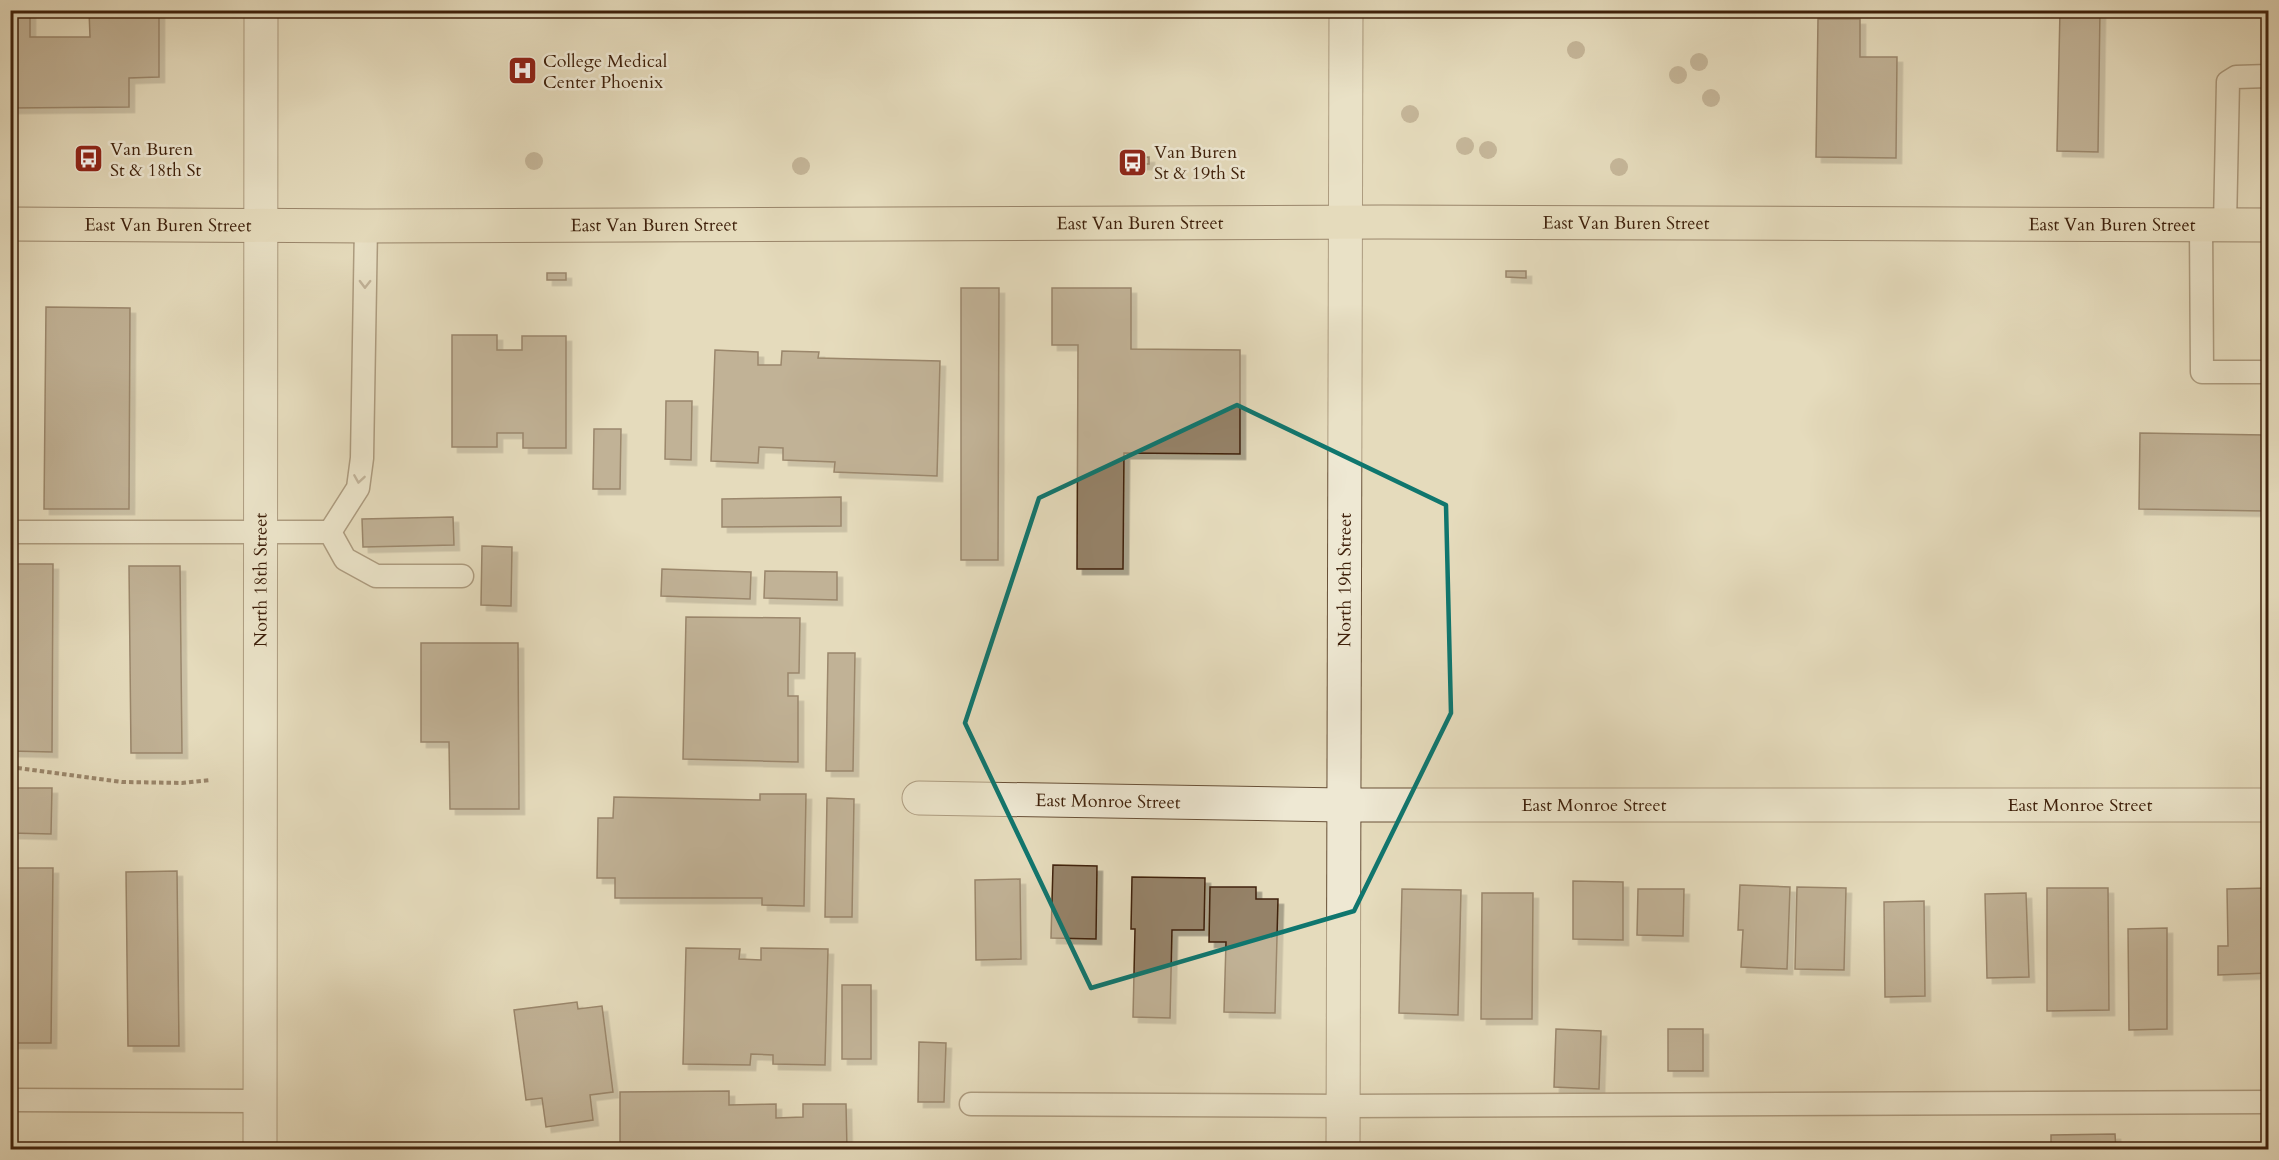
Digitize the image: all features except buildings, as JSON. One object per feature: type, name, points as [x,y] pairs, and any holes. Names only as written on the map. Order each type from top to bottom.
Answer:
[{"type":"main road","name":"East Van Buren Street","points":[[10,224],[366,226],[1346,222],[2268,225]]},
{"type":"street","name":"North 18th Street","points":[[260,1149],[261,10]]},
{"type":"street","name":"North 19th Street","points":[[1343,1149],[1342,805],[1346,10]]},
{"type":"street","name":"East Monroe Street","points":[[919,798],[1342,805],[2268,806]]},
{"type":"lane","points":[[2268,76],[2236,77],[2228,82],[2213,224],[2202,372],[2268,372]]},
{"type":"lane","points":[[330,532],[358,488],[362,458],[366,226]]},
{"type":"lane","points":[[10,532],[330,532]]},
{"type":"lane","points":[[330,532],[345,559],[376,576],[462,576]]},
{"type":"lane","points":[[10,1100],[259,1101]]},
{"type":"lane","points":[[970,1104],[1344,1106],[2268,1102]]},
{"type":"path","points":[[10,767],[122,782],[182,783],[210,780]]},
{"type":"highlighted area","points":[[1237,405],[1446,505],[1451,713],[1354,911],[1091,988],[965,723],[1039,498]]},
{"type":"place","name":"College Medical Center Phoenix","points":[[522,71]]},
{"type":"place","name":"Van Buren St & 18th St","points":[[89,159]]},
{"type":"place","name":"Van Buren St & 19th St","points":[[1133,162]]}]
